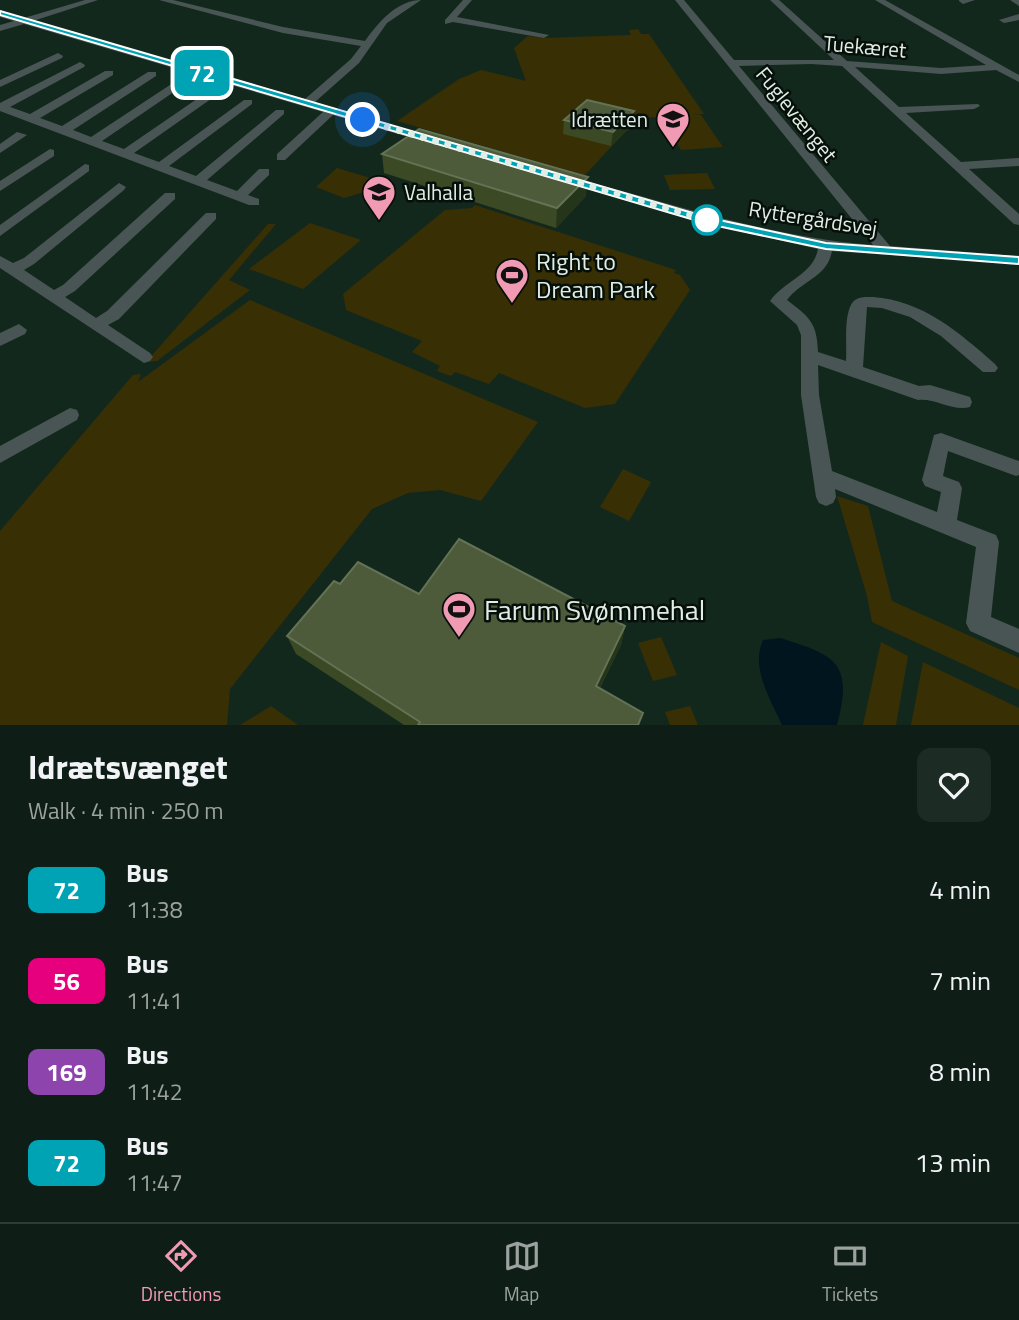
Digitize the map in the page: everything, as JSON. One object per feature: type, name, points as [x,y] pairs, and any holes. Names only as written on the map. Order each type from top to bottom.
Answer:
[{"type":"street","points":[[0,28],[91,0]]},
{"type":"street","points":[[163,0],[283,30],[366,44]]},
{"type":"street","points":[[468,0],[450,21],[544,35]]},
{"type":"street","name":"Fuglevænget","points":[[680,0],[886,251]]},
{"type":"street","points":[[774,0],[1019,221]]},
{"type":"street","points":[[879,0],[1019,79]]},
{"type":"street","points":[[1014,0],[1019,3]]},
{"type":"street","points":[[306,104],[355,61],[384,21],[412,1]]},
{"type":"street","points":[[0,13],[444,144]]},
{"type":"street","points":[[1004,20],[1019,17]]},
{"type":"street","points":[[0,84],[58,56]]},
{"type":"street","name":"Tuekæret","points":[[730,63],[791,60],[941,71],[997,67]]},
{"type":"street","points":[[1,107],[80,65]]},
{"type":"street","points":[[30,119],[109,73]]},
{"type":"street","points":[[62,131],[152,74]]},
{"type":"street","points":[[92,142],[180,83]]},
{"type":"street","points":[[125,154],[214,92]]},
{"type":"street","points":[[160,167],[248,102]]},
{"type":"street","points":[[897,110],[974,106]]},
{"type":"street","points":[[1,107],[254,202]]},
{"type":"street","points":[[281,157],[331,111]]},
{"type":"street","points":[[198,181],[280,113]]},
{"type":"street","points":[[0,149],[21,135]]},
{"type":"street","points":[[0,187],[50,152]]},
{"type":"street","points":[[959,166],[1019,162]]},
{"type":"street","points":[[0,232],[85,169]]},
{"type":"street","points":[[239,196],[264,173]]},
{"type":"street","name":"Ryttergårdsvej","points":[[554,176],[701,219],[826,246],[1019,260]]},
{"type":"street","points":[[6,265],[29,261],[119,187]]},
{"type":"street","points":[[54,296],[69,288],[170,196]]},
{"type":"street","points":[[96,325],[113,315],[211,216]]},
{"type":"street","points":[[826,246],[822,267],[815,273],[795,281],[778,300],[804,323],[809,334],[810,395],[826,498]]},
{"type":"street","points":[[6,265],[144,358]]},
{"type":"street","points":[[854,370],[858,307],[863,302],[874,302],[930,320],[943,327],[989,368]]},
{"type":"street","points":[[0,340],[19,330]]},
{"type":"street","points":[[808,355],[918,393],[930,392],[963,402]]},
{"type":"street","points":[[0,456],[70,415]]},
{"type":"street","points":[[945,524],[952,488],[932,480],[941,440],[1016,468]]},
{"type":"street","points":[[821,475],[988,542],[978,622],[1019,641]]},
{"type":"shaded area","points":[[638,29],[641,34],[649,34],[704,114],[693,115],[701,115],[723,147],[681,150],[662,117],[638,118],[585,175],[397,121],[459,79],[481,70],[526,81],[514,48],[528,36],[545,38],[631,35],[629,30]]},
{"type":"shaded area","points":[[337,168],[390,184],[344,198],[316,187]]},
{"type":"shaded area","points":[[707,173],[715,189],[670,190],[664,175]]},
{"type":"shaded area","name":"Right to Dream Park","points":[[475,205],[676,270],[674,273],[680,275],[690,290],[615,404],[585,408],[499,373],[489,384],[455,372],[451,376],[437,371],[440,366],[412,352],[422,341],[346,310],[343,294],[445,210],[472,208]]},
{"type":"shaded area","points":[[310,223],[361,240],[303,289],[249,269]]},
{"type":"shaded area","points":[[268,224],[276,224],[229,280],[250,290],[157,361],[146,362]]},
{"type":"shaded area","points":[[250,300],[538,422],[481,501],[440,490],[408,493],[372,509],[230,689],[227,725],[0,725],[0,531],[133,375],[141,374],[138,382]]},
{"type":"shaded area","points":[[623,469],[651,482],[629,521],[600,507]]},
{"type":"shaded area","points":[[837,496],[868,506],[892,601],[1019,658],[1019,690],[872,622],[867,596]]},
{"type":"shaded area","points":[[661,637],[677,675],[653,681],[638,643]]},
{"type":"shaded area","points":[[881,642],[908,656],[896,725],[863,725]]},
{"type":"shaded area","points":[[923,662],[1019,708],[1019,725],[911,725]]},
{"type":"shaded area","points":[[271,706],[298,725],[240,725]]},
{"type":"shaded area","points":[[690,706],[698,725],[670,725],[665,712]]},
{"type":"water","points":[[780,638],[827,656],[836,664],[843,687],[837,725],[782,725],[768,695],[759,662],[763,640]]},
{"type":"building","points":[[587,100],[634,111],[613,132],[564,120]]},
{"type":"building","points":[[419,129],[588,177],[557,208],[382,154]]},
{"type":"building","name":"Farum Svømmehal","points":[[459,539],[625,626],[596,686],[643,713],[638,725],[418,725],[420,722],[287,636],[334,581],[340,584],[358,562],[419,594]]},
{"type":"bus line","name":"72","points":[[0,13],[708,220],[855,250],[1019,260]]},
{"type":"place","name":"Idrætten","points":[[673,149]]},
{"type":"place","name":"Valhalla","points":[[379,222]]},
{"type":"place","name":"Right to Dream Park","points":[[512,305]]},
{"type":"place","name":"Farum Svømmehal","points":[[459,639]]},
{"type":"route","points":[[363,120],[707,220]]}]
